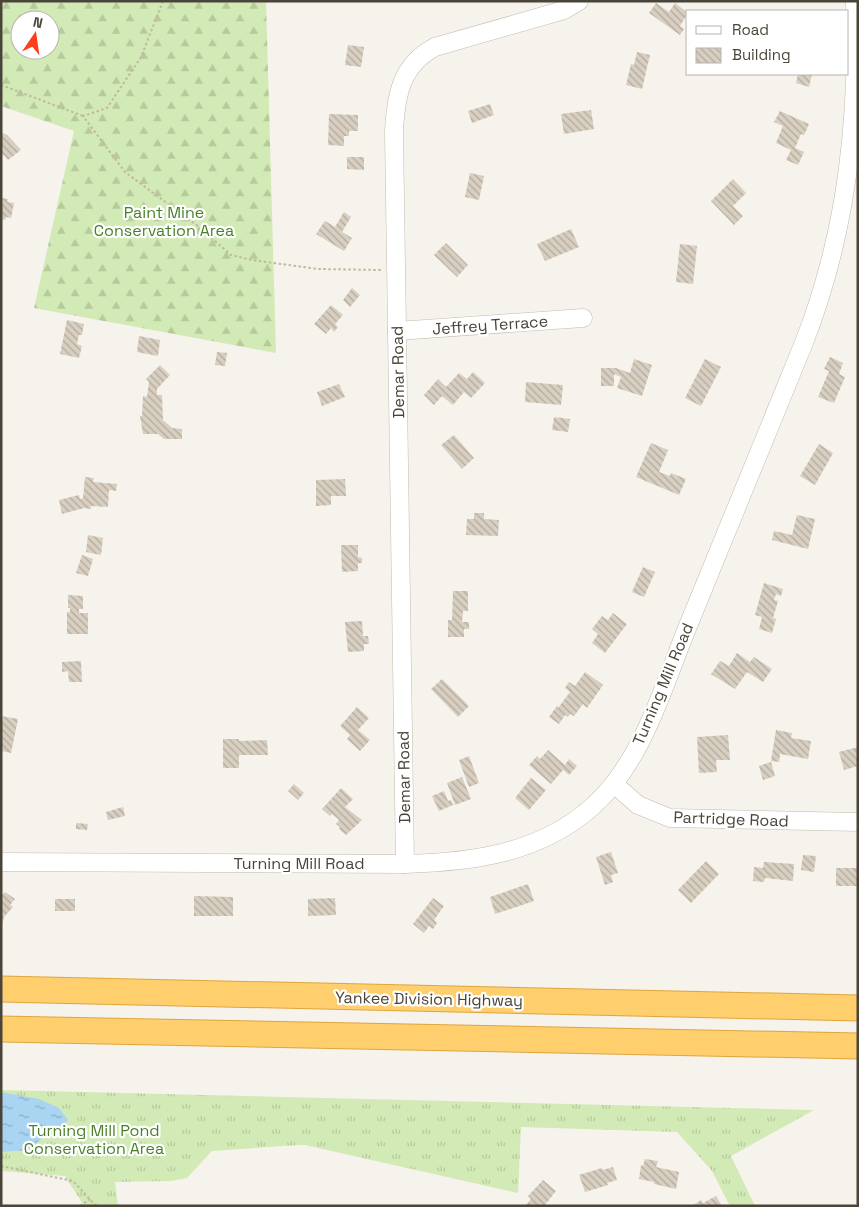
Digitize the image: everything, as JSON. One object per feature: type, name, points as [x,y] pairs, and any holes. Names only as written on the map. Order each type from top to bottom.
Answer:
[{"type":"highway","name":"Yankee Division Highway","points":[[1,989],[858,1008]]},
{"type":"highway","points":[[796,1006],[858,997]]},
{"type":"highway","points":[[1,1028],[858,1046]]},
{"type":"street","name":"Demar Road","points":[[405,864],[396,270],[395,114],[400,88],[408,72],[420,58],[435,47],[564,10],[579,1]]},
{"type":"street","name":"Turning Mill Road","points":[[1,862],[405,864],[471,860],[495,855],[536,842],[574,821],[591,808],[614,784],[628,763],[656,707],[803,345],[823,291],[834,249],[853,145],[857,50],[855,1]]},
{"type":"street","name":"Jeffrey Terrace","points":[[397,331],[583,318]]},
{"type":"street","name":"Partridge Road","points":[[614,784],[638,805],[670,818],[684,820],[858,822]]},
{"type":"path","points":[[83,116],[107,108],[141,57],[163,1]]},
{"type":"path","points":[[1,85],[83,116],[125,172],[199,227],[231,255],[252,260],[318,269],[396,270]]},
{"type":"path","points":[[1,1166],[73,1181],[96,1206]]},
{"type":"path","points":[[80,1206],[90,1199]]},
{"type":"green space","name":"Paint Mine Conservation Area","points":[[1,1],[266,1],[276,353],[34,308],[74,131],[1,106]]},
{"type":"green space","name":"Turning Mill Pond Conservation Area","points":[[1,1090],[814,1110],[731,1156],[755,1206],[730,1206],[712,1171],[677,1132],[521,1127],[518,1193],[298,1145],[212,1151],[187,1178],[171,1181],[115,1182],[118,1206],[84,1206],[65,1176],[1,1171]]},
{"type":"water","points":[[1,1092],[39,1099],[59,1108],[68,1120],[61,1130],[41,1139],[28,1150],[1,1152]]},
{"type":"building","points":[[656,3],[669,12],[675,3],[686,11],[686,16],[680,26],[684,29],[680,35],[649,13]]},
{"type":"building","points":[[348,45],[364,47],[361,67],[345,65]]},
{"type":"building","points":[[637,52],[650,55],[642,89],[626,85],[631,64],[634,65]]},
{"type":"building","points":[[798,75],[812,75],[809,87],[796,83]]},
{"type":"building","points":[[490,104],[494,115],[472,123],[468,111]]},
{"type":"building","points":[[591,110],[594,129],[564,134],[561,114]]},
{"type":"building","points":[[780,111],[809,124],[804,135],[801,134],[795,148],[804,152],[798,165],[786,160],[791,150],[776,143],[783,126],[774,122]]},
{"type":"building","points":[[329,114],[358,115],[358,131],[349,131],[349,136],[344,136],[344,146],[328,145]]},
{"type":"building","points":[[1,132],[7,135],[21,150],[8,160],[1,152]]},
{"type":"building","points":[[347,157],[364,157],[364,170],[347,169]]},
{"type":"building","points":[[470,173],[484,176],[479,200],[465,197]]},
{"type":"building","points":[[733,179],[746,193],[733,206],[743,216],[734,225],[711,201]]},
{"type":"building","points":[[1,198],[8,199],[7,202],[14,203],[11,218],[6,217],[5,220],[1,219]]},
{"type":"building","points":[[344,212],[351,217],[342,232],[352,238],[344,251],[316,234],[325,221],[335,227]]},
{"type":"building","points":[[571,229],[579,247],[545,261],[537,244]]},
{"type":"building","points":[[446,243],[468,265],[457,277],[434,255]]},
{"type":"building","points":[[680,244],[697,246],[693,284],[676,282]]},
{"type":"building","points":[[352,288],[360,295],[350,307],[343,300]]},
{"type":"building","points":[[331,305],[343,315],[335,324],[338,327],[334,332],[331,328],[326,334],[314,324]]},
{"type":"building","points":[[67,320],[84,324],[82,335],[79,335],[77,344],[82,346],[79,358],[60,354]]},
{"type":"building","points":[[139,336],[160,340],[158,356],[137,352]]},
{"type":"building","points":[[217,352],[227,353],[225,366],[215,365]]},
{"type":"building","points":[[830,357],[843,363],[839,374],[845,377],[834,403],[818,397],[829,371],[824,369]]},
{"type":"building","points":[[634,359],[652,365],[642,396],[617,388],[621,377],[614,374],[614,386],[601,386],[601,368],[616,368],[630,373]]},
{"type":"building","points":[[705,359],[721,367],[701,406],[685,398]]},
{"type":"building","points":[[160,365],[170,375],[157,389],[157,395],[162,395],[163,420],[172,428],[182,429],[182,439],[164,439],[158,434],[143,434],[140,416],[142,416],[143,396],[147,397],[149,382],[146,379]]},
{"type":"building","points":[[473,372],[485,383],[471,398],[464,392],[453,405],[442,396],[434,405],[424,395],[438,379],[446,387],[459,373],[467,379]]},
{"type":"building","points":[[526,382],[563,385],[561,405],[525,402]]},
{"type":"building","points":[[339,384],[345,397],[322,406],[317,392]]},
{"type":"building","points":[[554,417],[570,419],[568,432],[552,430]]},
{"type":"building","points":[[454,435],[474,458],[462,469],[441,445]]},
{"type":"building","points":[[651,443],[668,450],[659,472],[670,476],[671,473],[686,479],[679,495],[636,477]]},
{"type":"building","points":[[819,444],[833,453],[815,485],[800,476]]},
{"type":"building","points":[[85,477],[94,478],[93,482],[117,484],[116,491],[109,490],[108,507],[91,506],[91,509],[84,508],[62,514],[59,500],[79,495],[80,499],[83,498]]},
{"type":"building","points":[[345,479],[346,496],[331,496],[331,505],[316,506],[316,480]]},
{"type":"building","points":[[474,513],[484,513],[484,519],[499,520],[498,536],[466,535],[467,519],[474,519]]},
{"type":"building","points":[[797,515],[815,519],[808,549],[772,540],[774,531],[792,535]]},
{"type":"building","points":[[88,535],[103,538],[101,555],[86,552]]},
{"type":"building","points":[[341,545],[358,545],[358,557],[362,558],[362,563],[358,563],[358,571],[342,572]]},
{"type":"building","points":[[82,555],[93,559],[88,576],[76,573]]},
{"type":"building","points":[[643,567],[655,572],[644,597],[632,592]]},
{"type":"building","points":[[764,583],[783,589],[781,596],[776,594],[774,600],[778,601],[773,618],[776,619],[772,633],[759,629],[762,617],[755,615]]},
{"type":"building","points":[[453,591],[468,591],[468,611],[463,611],[462,622],[469,622],[469,629],[464,629],[464,637],[448,637],[448,620],[452,620]]},
{"type":"building","points":[[68,595],[83,596],[83,609],[79,609],[79,613],[88,613],[88,634],[67,634],[67,612],[70,612],[70,608],[68,608]]},
{"type":"building","points":[[613,613],[627,624],[605,653],[592,643],[598,634],[592,629],[602,616],[608,620]]},
{"type":"building","points":[[362,621],[363,636],[368,636],[369,644],[364,644],[364,651],[348,652],[345,622]]},
{"type":"building","points":[[737,653],[750,662],[754,657],[772,669],[763,682],[747,672],[735,689],[711,674],[720,661],[729,666]]},
{"type":"building","points":[[81,661],[82,682],[69,682],[68,671],[62,672],[62,662]]},
{"type":"building","points":[[585,672],[603,685],[587,708],[583,704],[574,716],[570,714],[568,717],[565,715],[559,724],[549,717],[570,692],[565,688],[569,682],[575,686]]},
{"type":"building","points":[[442,679],[469,706],[458,717],[431,689]]},
{"type":"building","points":[[357,707],[369,718],[358,730],[370,740],[360,751],[347,739],[350,735],[340,726]]},
{"type":"building","points":[[1,716],[18,719],[11,753],[1,751]]},
{"type":"building","points":[[776,730],[792,733],[791,738],[811,741],[808,759],[780,754],[779,762],[771,761]]},
{"type":"building","points":[[728,735],[730,760],[716,760],[717,772],[699,773],[697,737]]},
{"type":"building","points":[[223,739],[239,739],[239,741],[267,740],[268,755],[239,755],[239,768],[223,768]]},
{"type":"building","points":[[858,747],[858,766],[844,770],[839,752]]},
{"type":"building","points":[[548,750],[565,765],[569,759],[577,766],[569,775],[563,770],[551,784],[529,765],[537,756],[540,759]]},
{"type":"building","points":[[469,756],[479,783],[469,787],[459,760]]},
{"type":"building","points":[[771,762],[775,776],[763,780],[759,766]]},
{"type":"building","points":[[462,777],[471,799],[455,805],[447,783]]},
{"type":"building","points":[[531,778],[546,790],[529,810],[515,798]]},
{"type":"building","points":[[294,784],[304,793],[298,800],[288,791]]},
{"type":"building","points":[[341,788],[353,799],[345,807],[362,820],[346,835],[336,824],[339,820],[332,814],[330,816],[322,809]]},
{"type":"building","points":[[444,791],[448,801],[451,800],[453,805],[439,811],[432,796]]},
{"type":"building","points":[[123,807],[125,816],[108,820],[106,812]]},
{"type":"building","points":[[76,823],[88,824],[87,830],[76,829]]},
{"type":"building","points":[[611,852],[618,873],[611,875],[613,882],[605,885],[596,857]]},
{"type":"building","points":[[803,855],[816,856],[814,872],[801,870]]},
{"type":"building","points":[[706,861],[719,874],[691,903],[678,890]]},
{"type":"building","points":[[764,862],[794,864],[793,881],[765,878],[764,882],[753,881],[754,867],[763,868]]},
{"type":"building","points":[[836,868],[858,868],[858,886],[836,886]]},
{"type":"building","points":[[528,884],[534,901],[495,914],[490,897]]},
{"type":"building","points":[[5,892],[15,899],[10,905],[13,907],[4,917],[2,925],[1,896]]},
{"type":"building","points":[[194,896],[233,897],[233,916],[194,916]]},
{"type":"building","points":[[335,898],[336,915],[308,916],[308,899]]},
{"type":"building","points":[[433,898],[444,906],[434,920],[437,923],[433,929],[429,926],[424,933],[413,924]]},
{"type":"building","points":[[55,899],[75,899],[75,911],[55,911]]},
{"type":"building","points":[[645,1159],[658,1161],[656,1167],[679,1172],[676,1189],[639,1179],[641,1165],[643,1166]]},
{"type":"building","points":[[613,1167],[617,1180],[607,1183],[608,1185],[585,1192],[579,1175],[602,1168],[603,1170]]},
{"type":"building","points":[[543,1180],[556,1191],[544,1206],[525,1206],[531,1199],[528,1196]]},
{"type":"building","points":[[716,1196],[722,1206],[692,1206],[701,1200],[703,1203]]}]
